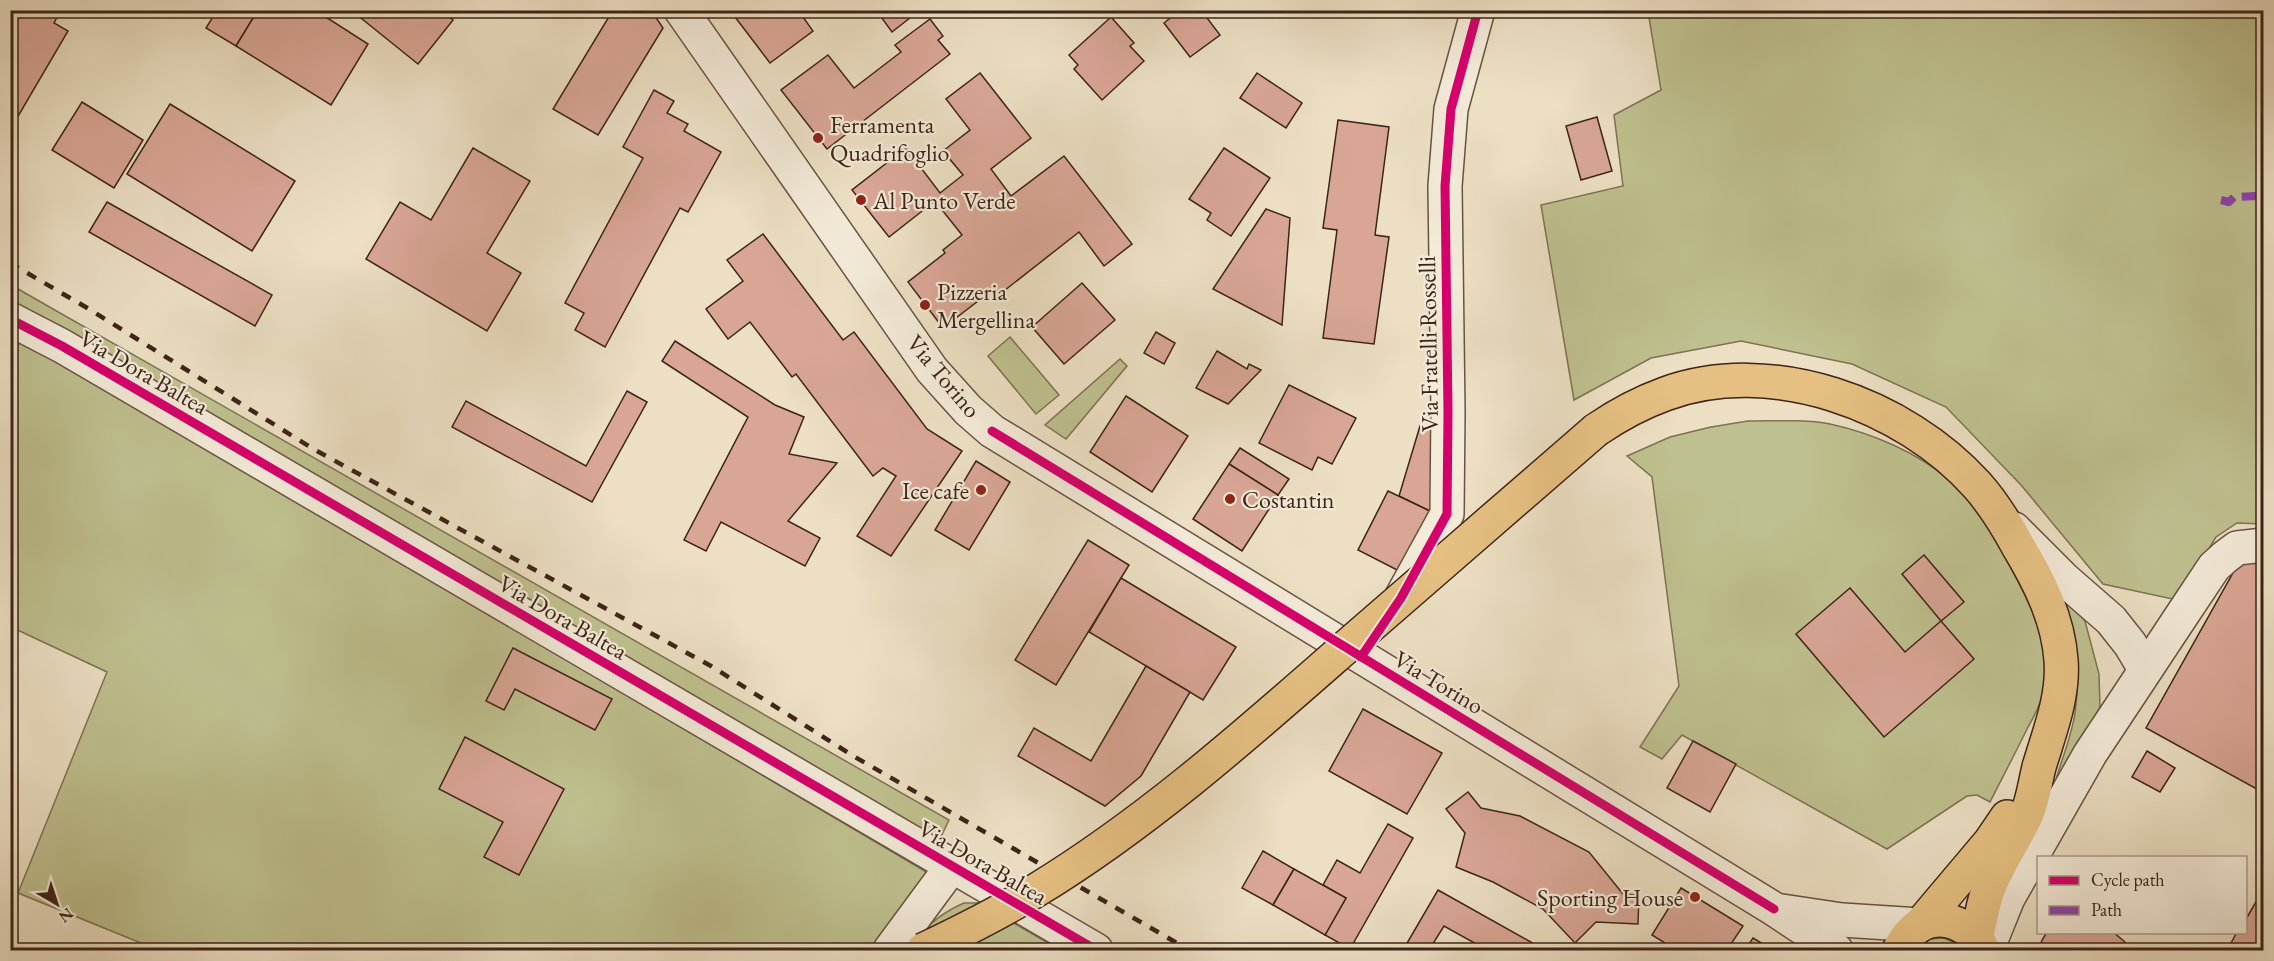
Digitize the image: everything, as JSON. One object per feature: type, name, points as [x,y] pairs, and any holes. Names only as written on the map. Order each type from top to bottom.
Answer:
[{"type":"main road","points":[[923,951],[975,925],[1036,890],[1095,851],[1174,792],[1242,738],[1596,430],[1626,410],[1666,393],[1715,382],[1759,381],[1804,386],[1840,396],[1906,428],[1941,452],[1976,484],[2000,515],[2043,591],[2055,626],[2061,661],[2059,694],[2028,813],[1990,886],[1982,946]]},
{"type":"main road","points":[[1899,951],[1907,936],[1920,925],[1990,842],[2039,768]]},
{"type":"main road","name":"Via Torino","points":[[1920,925],[1935,921],[1950,921],[1965,927],[1982,946]]},
{"type":"street","name":"Via Torino","points":[[681,10],[932,369],[968,410],[992,431],[1774,909],[1836,951]]},
{"type":"street","name":"Via Fratelli Rosselli","points":[[1361,657],[1401,598],[1448,514],[1445,186],[1451,109],[1478,10]]},
{"type":"street","points":[[1445,186],[1471,80],[1495,10]]},
{"type":"street","name":"Via Dora Baltea","points":[[10,319],[72,352],[1095,951]]},
{"type":"street","points":[[2000,515],[2064,579],[2111,620],[2145,669]]},
{"type":"street","points":[[1982,946],[2090,754],[2214,567],[2237,548],[2264,545]]},
{"type":"street","points":[[890,951],[952,866]]},
{"type":"street","name":"Via Torino","points":[[1774,909],[1842,920],[1920,925]]},
{"type":"green space","points":[[1648,11],[2263,11],[2263,524],[2237,523],[2216,537],[2177,600],[2103,584],[2021,485],[1946,407],[1852,364],[1741,341],[1651,358],[1574,400],[1541,205],[1623,186],[1614,115],[1661,90]]},
{"type":"green space","points":[[11,285],[949,820],[938,843],[11,311]]},
{"type":"green space","points":[[1010,337],[1059,395],[1036,414],[988,356]]},
{"type":"green space","points":[[21,340],[928,873],[877,950],[158,950],[18,893],[107,672],[11,627],[10,361]]},
{"type":"green space","points":[[1120,359],[1127,366],[1066,439],[1045,425]]},
{"type":"green space","points":[[1748,421],[1820,422],[1862,433],[1910,453],[1952,482],[1987,526],[2022,589],[2034,617],[2045,662],[2045,677],[2039,707],[1990,802],[1977,795],[1967,796],[1887,849],[1682,735],[1662,759],[1640,747],[1679,686],[1652,477],[1627,456],[1670,437]]},
{"type":"green space","points":[[2062,592],[2085,621],[2099,674],[2100,708],[2094,728],[2073,765],[2057,776],[2070,737],[2077,697],[2074,637]]},
{"type":"green space","points":[[964,903],[979,903],[1060,950],[905,950],[932,923],[946,912]]},
{"type":"green space","points":[[1943,938],[1956,943],[1963,950],[1917,950],[1930,939]]},
{"type":"building","points":[[10,10],[61,10],[54,23],[68,31],[10,130]]},
{"type":"building","points":[[217,10],[258,10],[236,46],[206,28]]},
{"type":"building","points":[[258,10],[315,10],[368,44],[331,105],[236,46]]},
{"type":"building","points":[[351,10],[447,10],[445,13],[453,20],[418,64]]},
{"type":"building","points":[[613,10],[651,10],[663,28],[598,135],[553,109]]},
{"type":"building","points":[[735,10],[798,10],[813,31],[770,63],[732,13]]},
{"type":"building","points":[[876,10],[920,10],[892,32]]},
{"type":"building","points":[[1180,10],[1201,10],[1220,35],[1190,57],[1164,23]]},
{"type":"building","points":[[1111,17],[1134,43],[1130,46],[1144,61],[1102,100],[1074,69],[1078,65],[1069,55]]},
{"type":"building","points":[[930,19],[943,36],[938,40],[950,54],[827,149],[781,90],[828,55],[854,88],[901,52],[895,45]]},
{"type":"building","points":[[980,73],[1031,138],[991,169],[1011,196],[1064,156],[1132,244],[1104,266],[1079,232],[1000,294],[995,288],[943,328],[908,282],[945,253],[943,250],[962,235],[935,201],[889,237],[852,190],[906,148],[940,193],[963,175],[943,151],[970,130],[946,99]]},
{"type":"building","points":[[1257,73],[1302,103],[1286,128],[1240,98]]},
{"type":"building","points":[[654,90],[674,101],[667,113],[688,124],[684,131],[721,152],[688,212],[680,208],[605,347],[575,330],[584,313],[565,303],[643,158],[623,147]]},
{"type":"building","points":[[82,102],[143,140],[114,188],[52,150]]},
{"type":"building","points":[[170,104],[295,181],[252,251],[127,174]]},
{"type":"building","points":[[1597,117],[1612,171],[1581,180],[1566,126]]},
{"type":"building","points":[[1338,120],[1389,127],[1375,235],[1389,237],[1374,344],[1323,338],[1337,230],[1323,228]]},
{"type":"building","points":[[473,148],[530,181],[487,253],[521,273],[487,331],[366,259],[400,202],[431,220]]},
{"type":"building","points":[[1224,148],[1270,178],[1231,236],[1207,220],[1211,213],[1189,199]]},
{"type":"building","points":[[107,202],[272,295],[255,326],[89,232]]},
{"type":"building","points":[[1266,209],[1290,218],[1282,325],[1213,289]]},
{"type":"building","points":[[763,234],[843,340],[854,332],[927,429],[962,451],[891,556],[857,536],[896,476],[883,468],[873,476],[796,374],[792,377],[750,322],[728,339],[706,309],[743,281],[727,260]]},
{"type":"building","points":[[1082,283],[1115,320],[1064,364],[1032,327]]},
{"type":"building","points":[[1156,332],[1175,343],[1164,364],[1144,353]]},
{"type":"building","points":[[675,341],[775,405],[804,417],[789,454],[837,463],[788,521],[820,538],[805,566],[721,522],[706,551],[684,540],[748,417],[662,361]]},
{"type":"building","points":[[1217,351],[1247,369],[1249,364],[1261,370],[1228,404],[1196,388]]},
{"type":"building","points":[[1289,385],[1356,418],[1332,464],[1318,457],[1312,470],[1259,443]]},
{"type":"building","points":[[627,391],[647,402],[592,502],[452,427],[466,401],[586,466]]},
{"type":"building","points":[[1126,396],[1188,436],[1152,492],[1090,452]]},
{"type":"building","points":[[1420,426],[1434,431],[1434,513],[1399,496]]},
{"type":"building","points":[[1240,448],[1289,479],[1278,495],[1229,464]]},
{"type":"building","points":[[976,461],[1010,482],[969,550],[935,530]]},
{"type":"building","points":[[1229,464],[1278,495],[1242,551],[1193,519]]},
{"type":"building","points":[[1388,491],[1434,513],[1403,573],[1358,550]]},
{"type":"building","points":[[1088,540],[1129,565],[1056,685],[1015,660]]},
{"type":"building","points":[[1924,555],[1964,602],[1941,621],[1902,574]]},
{"type":"building","points":[[2264,562],[2264,793],[2146,728],[2238,564]]},
{"type":"building","points":[[1121,578],[1236,647],[1203,700],[1089,632]]},
{"type":"building","points":[[1850,588],[1905,652],[1941,621],[1974,659],[1884,737],[1796,634]]},
{"type":"building","points":[[513,648],[612,699],[595,730],[515,689],[504,710],[486,701]]},
{"type":"building","points":[[1146,666],[1190,692],[1141,776],[1105,806],[1018,756],[1034,728],[1091,761]]},
{"type":"building","points":[[1363,709],[1442,753],[1407,814],[1329,771]]},
{"type":"building","points":[[465,737],[564,789],[519,875],[484,857],[503,822],[439,789]]},
{"type":"building","points":[[1693,741],[1736,764],[1710,812],[1667,788]]},
{"type":"building","points":[[2147,751],[2175,768],[2160,792],[2132,777]]},
{"type":"building","points":[[1468,792],[1481,808],[1520,816],[1589,852],[1623,894],[1639,895],[1638,924],[1596,922],[1575,943],[1543,909],[1493,882],[1456,867],[1465,833],[1446,809]]},
{"type":"building","points":[[1388,824],[1413,838],[1350,949],[1325,935],[1346,898],[1323,885],[1337,860],[1360,873]]},
{"type":"building","points":[[1263,851],[1294,869],[1273,905],[1242,888]]},
{"type":"building","points":[[1294,869],[1346,898],[1325,935],[1273,905]]},
{"type":"building","points":[[1681,888],[1743,926],[1727,950],[1676,950],[1652,935]]},
{"type":"building","points":[[2264,888],[2264,950],[2241,950],[2231,943],[2236,934],[2247,934],[2247,917]]},
{"type":"building","points":[[1438,890],[1545,950],[1487,950],[1444,926],[1429,950],[1403,950]]},
{"type":"building","points":[[2046,934],[2115,934],[2125,942],[2125,950],[2039,950]]},
{"type":"building","points":[[1753,938],[1773,950],[1745,950]]},
{"type":"railway","points":[[10,263],[89,309],[315,450],[711,666],[855,757],[1189,950]]},
{"type":"marked path","points":[[2221,200],[2229,202],[2234,197],[2255,196],[2264,199]]},
{"type":"cycle path","points":[[1361,657],[1401,598],[1447,514],[1445,186],[1451,109],[1478,10]]},
{"type":"cycle path","points":[[10,319],[62,346],[1096,950]]},
{"type":"cycle path","points":[[992,431],[1774,909]]},
{"type":"place","name":"Ferramenta Quadrifoglio","points":[[818,138]]},
{"type":"place","name":"Al Punto Verde","points":[[861,200]]},
{"type":"place","name":"Pizzeria Mergellina","points":[[925,305]]},
{"type":"place","name":"Ice cafe","points":[[981,490]]},
{"type":"place","name":"Costantin","points":[[1230,499]]},
{"type":"place","name":"Sporting House","points":[[1695,897]]}]
